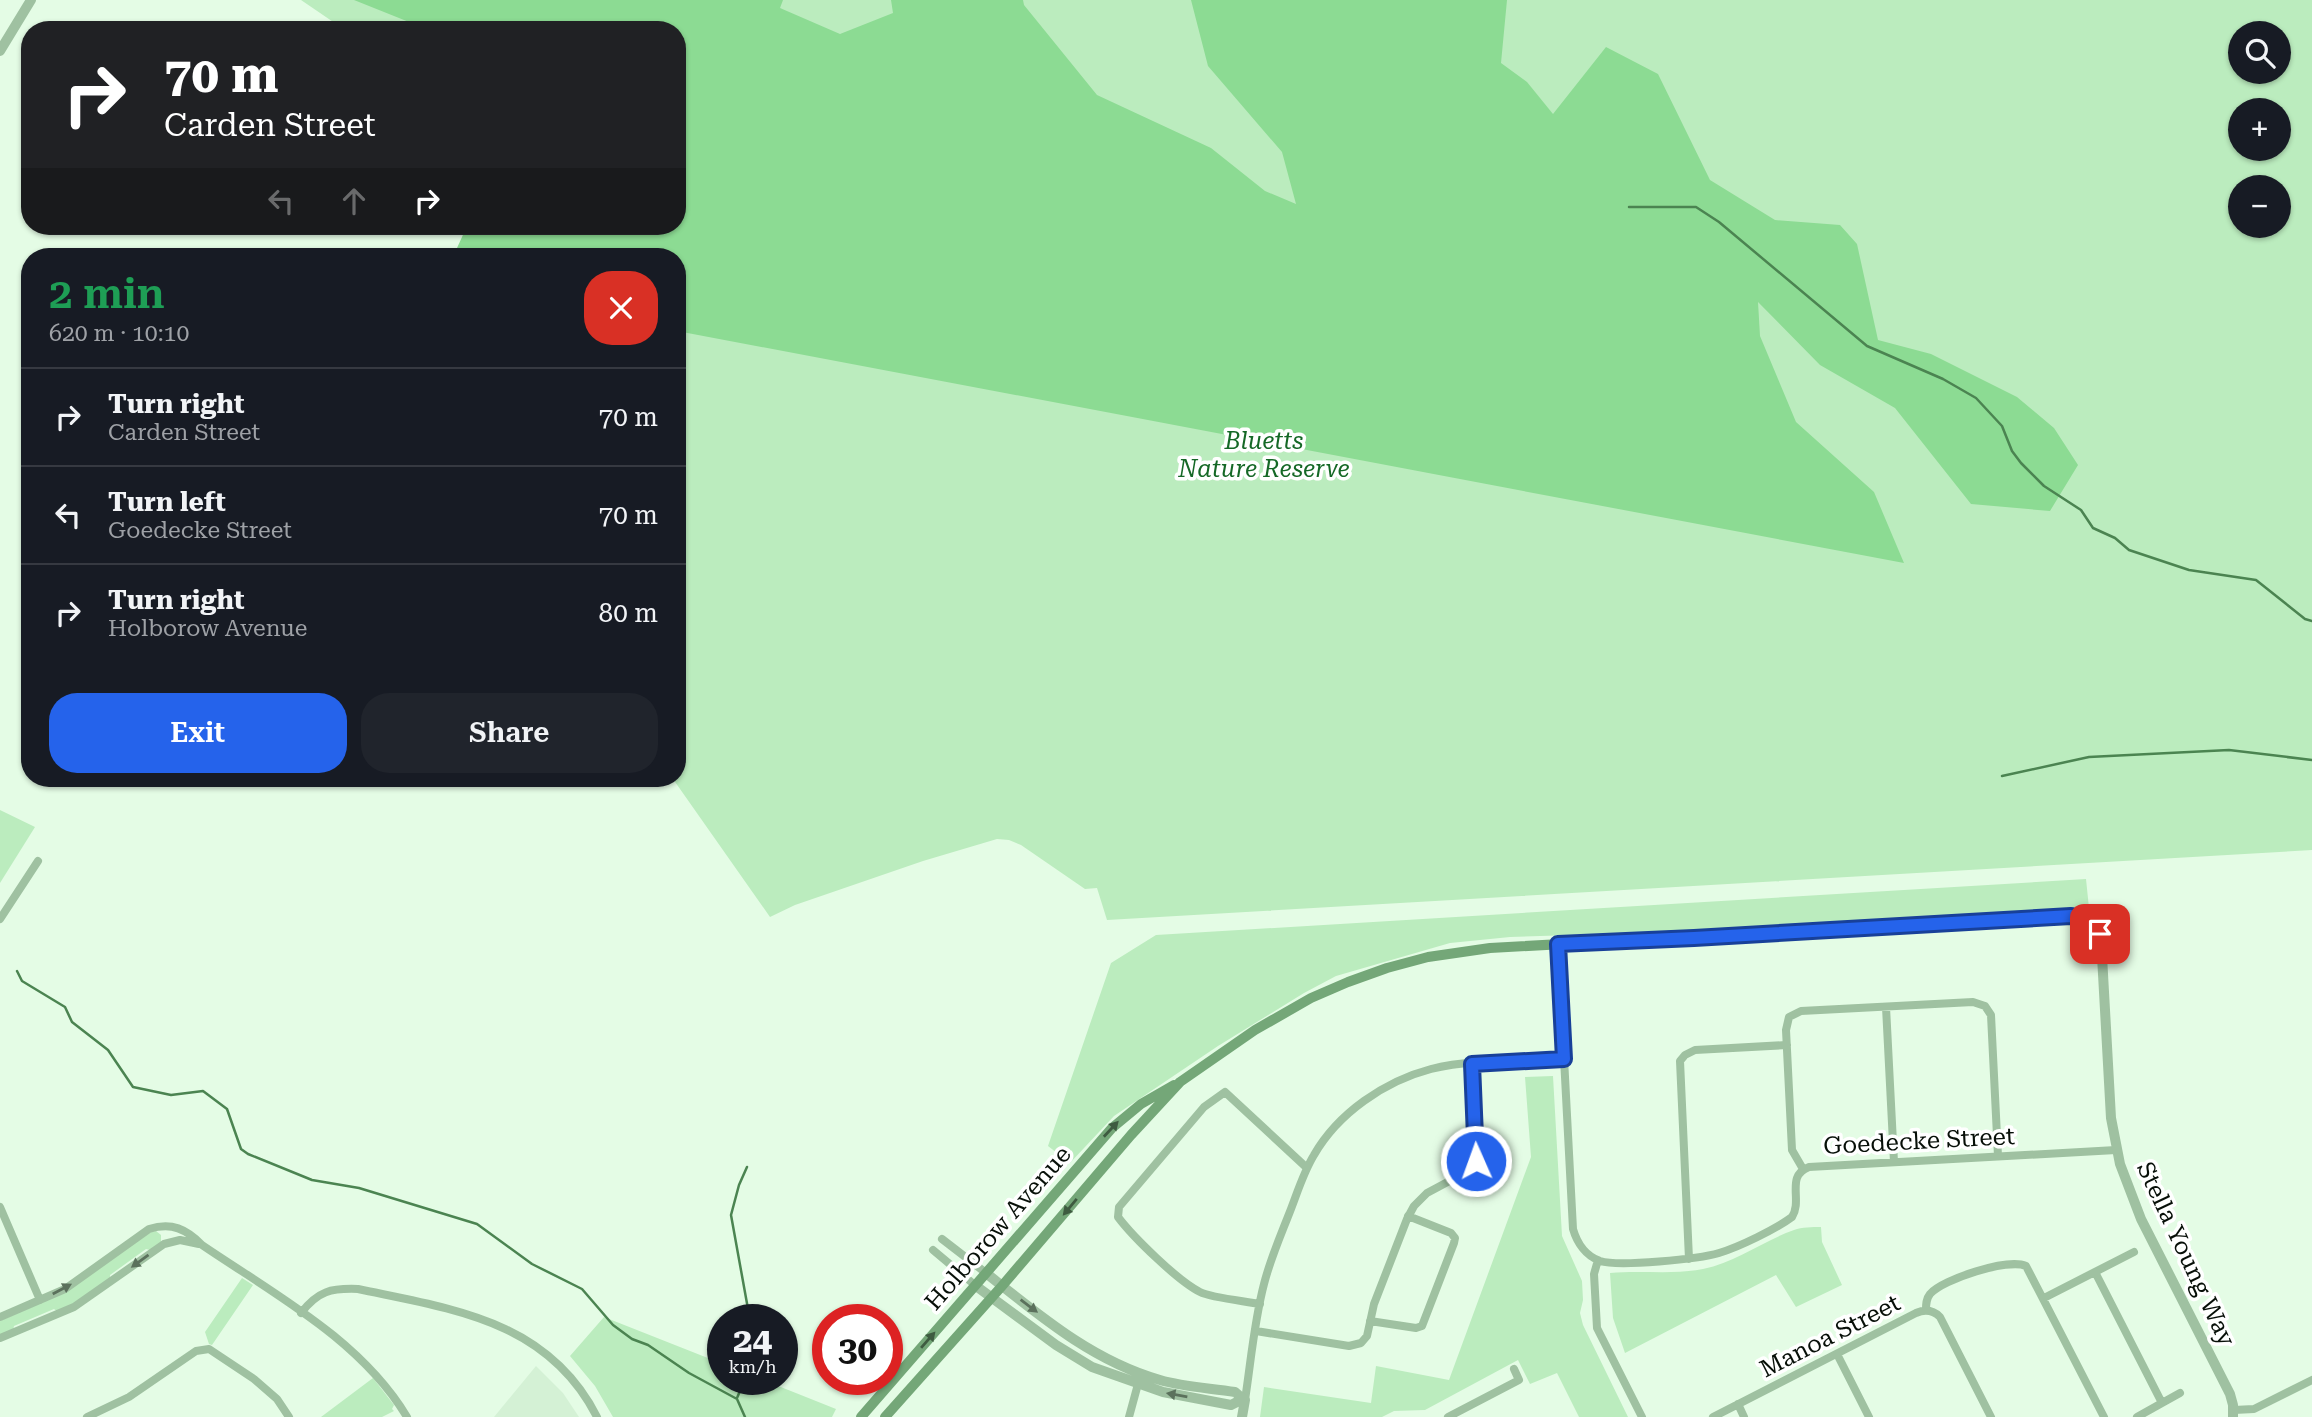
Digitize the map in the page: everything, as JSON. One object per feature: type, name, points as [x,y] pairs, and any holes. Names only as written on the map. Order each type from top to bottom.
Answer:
[{"type":"main road","name":"Holborow Avenue","points":[[861,1417],[1112,1128],[1141,1104],[1180,1082],[1216,1055],[1284,1013],[1358,978],[1448,953],[1558,944],[2071,916],[2092,922],[2101,938]]},
{"type":"main road","name":"Holborow Avenue","points":[[885,1417],[1180,1082]]},
{"type":"street","points":[[0,51],[30,0]]},
{"type":"street","points":[[0,919],[38,861]]},
{"type":"street","name":"Stella Young Way","points":[[2101,938],[2110,1102],[2116,1150],[2134,1205],[2230,1394],[2233,1414]]},
{"type":"street","points":[[1558,944],[1573,1229],[1580,1245],[1598,1260],[1594,1275],[1597,1328],[1642,1417]]},
{"type":"street","points":[[1802,1169],[1793,1153],[1786,1021],[1796,1012],[1973,1002],[1987,1008],[1991,1015],[1998,1156]]},
{"type":"street","points":[[1886,1007],[1894,1162]]},
{"type":"street","points":[[1689,1259],[1680,1061],[1695,1050],[1787,1045]]},
{"type":"street","points":[[1242,1417],[1260,1304],[1270,1264],[1307,1168],[1333,1129],[1371,1096],[1420,1072],[1472,1064],[1564,1059]]},
{"type":"street","points":[[1256,1331],[1352,1346],[1365,1340],[1374,1304],[1408,1216],[1422,1196],[1467,1172],[1476,1161],[1472,1064]]},
{"type":"street","points":[[1260,1304],[1201,1293],[1170,1270],[1125,1226],[1118,1217],[1119,1208],[1205,1107],[1225,1092],[1307,1168]]},
{"type":"street","name":"Goedecke Street","points":[[1598,1260],[1616,1263],[1689,1259],[1731,1249],[1790,1219],[1796,1210],[1796,1178],[1802,1169],[1811,1166],[2116,1150]]},
{"type":"street","points":[[0,1207],[40,1300]]},
{"type":"street","points":[[1370,1321],[1416,1328],[1422,1326],[1454,1243],[1455,1238],[1451,1233],[1408,1216]]},
{"type":"street","points":[[156,1227],[163,1228],[167,1233],[163,1244]]},
{"type":"street","points":[[0,1317],[68,1287],[142,1234],[156,1227],[177,1227],[334,1336],[385,1386],[407,1417]]},
{"type":"street","points":[[933,1250],[991,1298],[1086,1363],[1163,1392],[1231,1405],[1243,1399],[1235,1392],[1163,1381],[1096,1354],[1067,1336],[942,1238]]},
{"type":"street","points":[[0,1338],[74,1307],[163,1244],[180,1240],[202,1245]]},
{"type":"street","points":[[2044,1298],[2134,1252]]},
{"type":"street","points":[[1926,1310],[1928,1298],[1936,1290],[1967,1274],[2012,1263],[2028,1268],[2105,1417]]},
{"type":"street","points":[[2095,1272],[2162,1403]]},
{"type":"street","points":[[301,1313],[312,1299],[327,1291],[358,1289],[454,1309],[483,1318],[527,1340],[557,1363],[576,1384],[597,1417]]},
{"type":"street","name":"Manoa Street","points":[[1713,1417],[1926,1310],[1940,1317],[1991,1417]]},
{"type":"street","points":[[88,1417],[129,1397],[203,1348],[212,1351],[254,1380],[277,1399],[289,1417]]},
{"type":"street","points":[[1837,1354],[1869,1417]]},
{"type":"street","points":[[1448,1417],[1519,1380],[1514,1369]]},
{"type":"street","points":[[2233,1414],[2256,1409],[2312,1380]]},
{"type":"street","points":[[1129,1417],[1138,1384]]},
{"type":"street","points":[[2137,1417],[2180,1393]]},
{"type":"street","points":[[1738,1404],[1744,1417]]},
{"type":"shaded area","points":[[536,1366],[563,1393],[579,1417],[494,1417]]},
{"type":"green space","name":"Bluetts Nature Reserve","points":[[301,0],[2312,0],[2312,850],[1107,920],[1097,888],[1085,889],[1021,845],[997,839],[923,861],[795,905],[770,917],[679,787],[686,787],[686,248],[534,248],[618,235],[686,235],[686,21],[332,21]]},
{"type":"green space","points":[[354,0],[783,0],[780,8],[840,34],[893,13],[891,0],[1023,0],[1024,5],[1097,95],[1211,148],[1265,191],[1296,204],[1282,152],[1208,66],[1191,0],[1507,0],[1501,63],[1527,82],[1553,114],[1606,47],[1658,74],[1710,180],[1775,220],[1840,225],[1857,244],[1878,340],[1931,354],[2017,397],[2054,428],[2078,465],[2050,511],[1971,504],[1895,408],[1820,365],[1758,302],[1760,336],[1796,422],[1874,492],[1904,563],[686,333],[686,248],[457,248],[463,235],[686,235],[686,21],[406,21]]},
{"type":"green space","points":[[0,810],[35,827],[0,883]]},
{"type":"green space","points":[[2086,879],[2089,908],[1671,932],[1510,937],[1450,943],[1336,976],[1304,993],[1218,1046],[1114,1116],[1070,1163],[1048,1146],[1111,963],[1156,935]]},
{"type":"green space","points":[[1553,1076],[1562,1236],[1582,1281],[1583,1300],[1580,1313],[1583,1325],[1628,1417],[1579,1417],[1557,1373],[1530,1384],[1518,1360],[1425,1410],[1394,1411],[1382,1417],[1260,1417],[1264,1387],[1371,1403],[1376,1366],[1449,1380],[1531,1157],[1525,1077]]},
{"type":"green space","points":[[1821,1227],[1822,1242],[1842,1285],[1796,1307],[1776,1275],[1625,1353],[1613,1318],[1610,1273],[1703,1269],[1727,1262],[1794,1230]]},
{"type":"green space","points":[[156,1231],[161,1235],[161,1242],[150,1250],[146,1249],[110,1275],[110,1279],[89,1295],[58,1312],[54,1309],[0,1335],[0,1321],[54,1297]]},
{"type":"green space","points":[[242,1278],[253,1285],[212,1345],[209,1344],[205,1332]]},
{"type":"green space","points":[[604,1317],[707,1358],[707,1395],[798,1394],[836,1409],[832,1417],[613,1417],[595,1386],[570,1356]]},
{"type":"green space","points":[[373,1378],[394,1405],[394,1411],[382,1417],[321,1417]]},
{"type":"waterway","points":[[1629,207],[1696,207],[1719,222],[1867,346],[1943,379],[1976,398],[2002,426],[2012,451],[2021,463],[2044,486],[2081,510],[2093,528],[2115,538],[2129,550],[2189,570],[2256,580],[2305,619],[2312,621]]},
{"type":"waterway","points":[[2002,776],[2089,757],[2229,750],[2312,760]]},
{"type":"waterway","points":[[17,971],[22,981],[65,1007],[72,1022],[108,1050],[133,1087],[171,1095],[203,1091],[227,1109],[241,1149],[248,1154],[312,1180],[359,1188],[477,1224],[532,1264],[582,1289],[613,1325],[632,1339],[648,1345],[689,1373],[737,1399],[745,1417]]},
{"type":"waterway","points":[[747,1167],[731,1215],[747,1304]]},
{"type":"route","points":[[1476,1161],[1472,1064],[1564,1059],[1558,944],[2071,916],[2092,922],[2100,934]]}]
